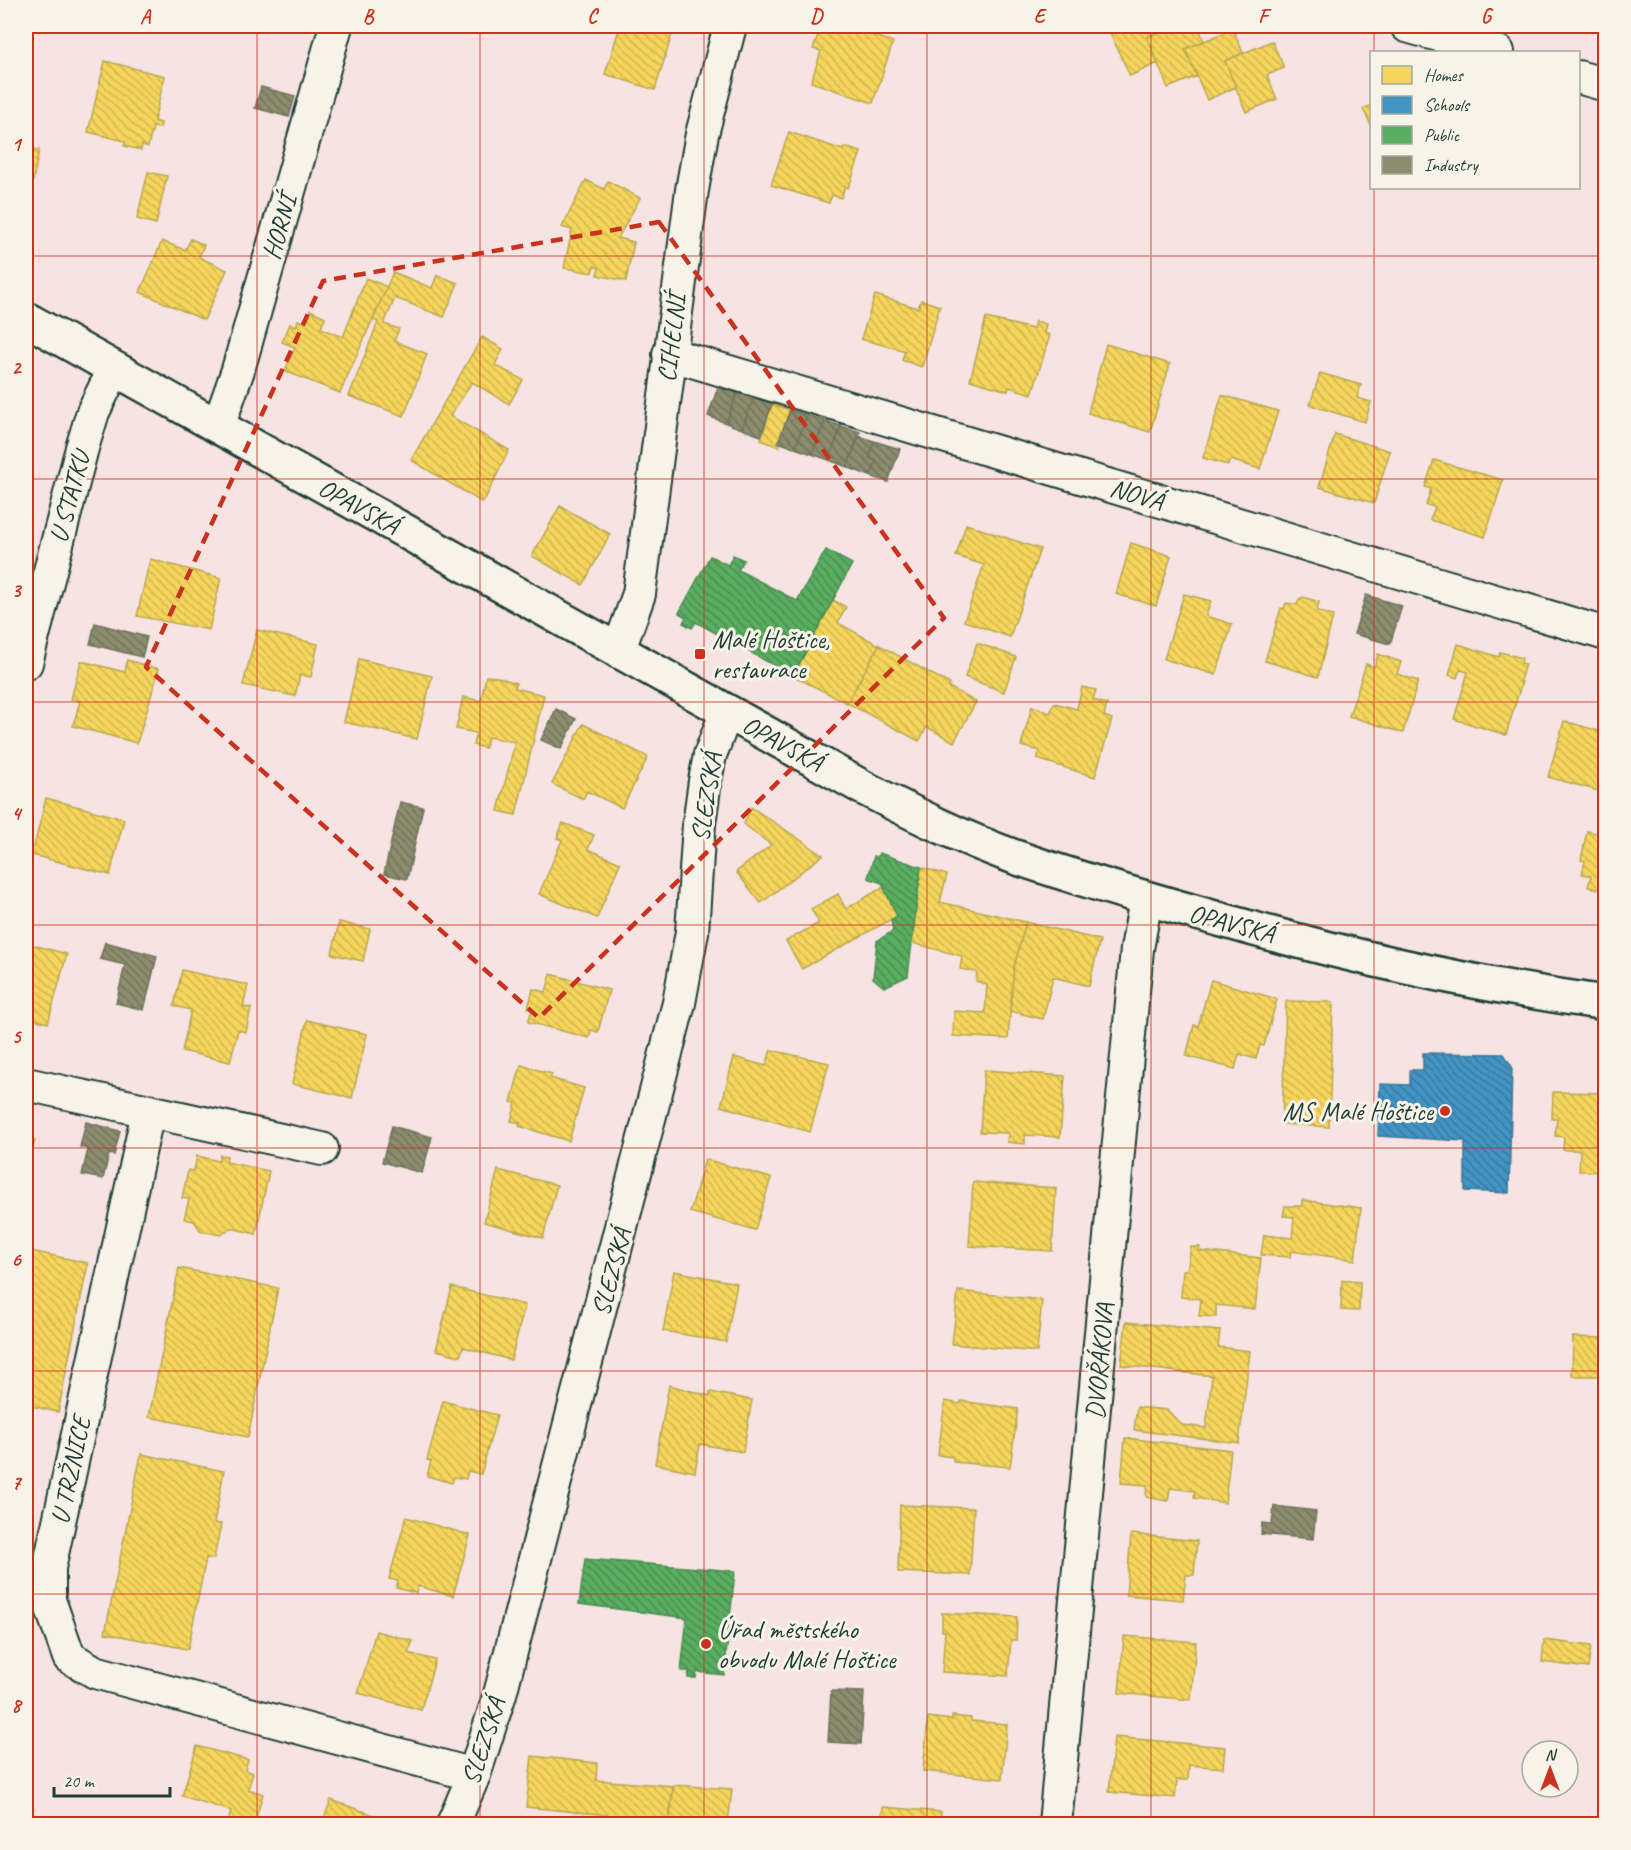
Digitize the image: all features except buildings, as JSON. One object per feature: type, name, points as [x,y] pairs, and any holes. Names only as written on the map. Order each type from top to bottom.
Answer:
[{"type":"main road","name":"OPAVSKÁ","points":[[26,319],[862,787],[961,835],[1014,856],[1146,899],[1358,956],[1542,994],[1605,1003]]},
{"type":"street","name":"HORNÍ","points":[[218,427],[238,370],[336,26]]},
{"type":"street","name":"CIHELNÍ","points":[[618,652],[639,594],[669,354],[696,168],[730,26]]},
{"type":"street","points":[[1407,26],[1494,51]]},
{"type":"street","points":[[1580,78],[1605,85]]},
{"type":"street","name":"NOVÁ","points":[[669,354],[1605,634]]},
{"type":"street","name":"U STATKU","points":[[26,663],[82,448],[93,412],[114,369]]},
{"type":"street","name":"SLEZSKÁ","points":[[453,1824],[474,1775],[520,1618],[679,1003],[692,932],[699,824],[705,781],[710,755],[727,711]]},
{"type":"street","name":"DVOŘÁKOVA","points":[[1055,1824],[1136,961],[1146,899]]},
{"type":"street","points":[[26,1084],[322,1149]]},
{"type":"street","name":"U TRŽNICE","points":[[148,1112],[49,1568],[49,1600],[69,1657],[95,1672],[474,1775]]},
{"type":"highlighted area","points":[[659,222],[944,618],[539,1018],[146,667],[323,281]]},
{"type":"place","name":"Malé Hoštice, restaurace","points":[[700,654]]},
{"type":"place","name":"MS Malé Hoštice","points":[[1445,1111]]},
{"type":"place","name":"Úřad městského obvodu Malé Hoštice","points":[[706,1644]]}]
